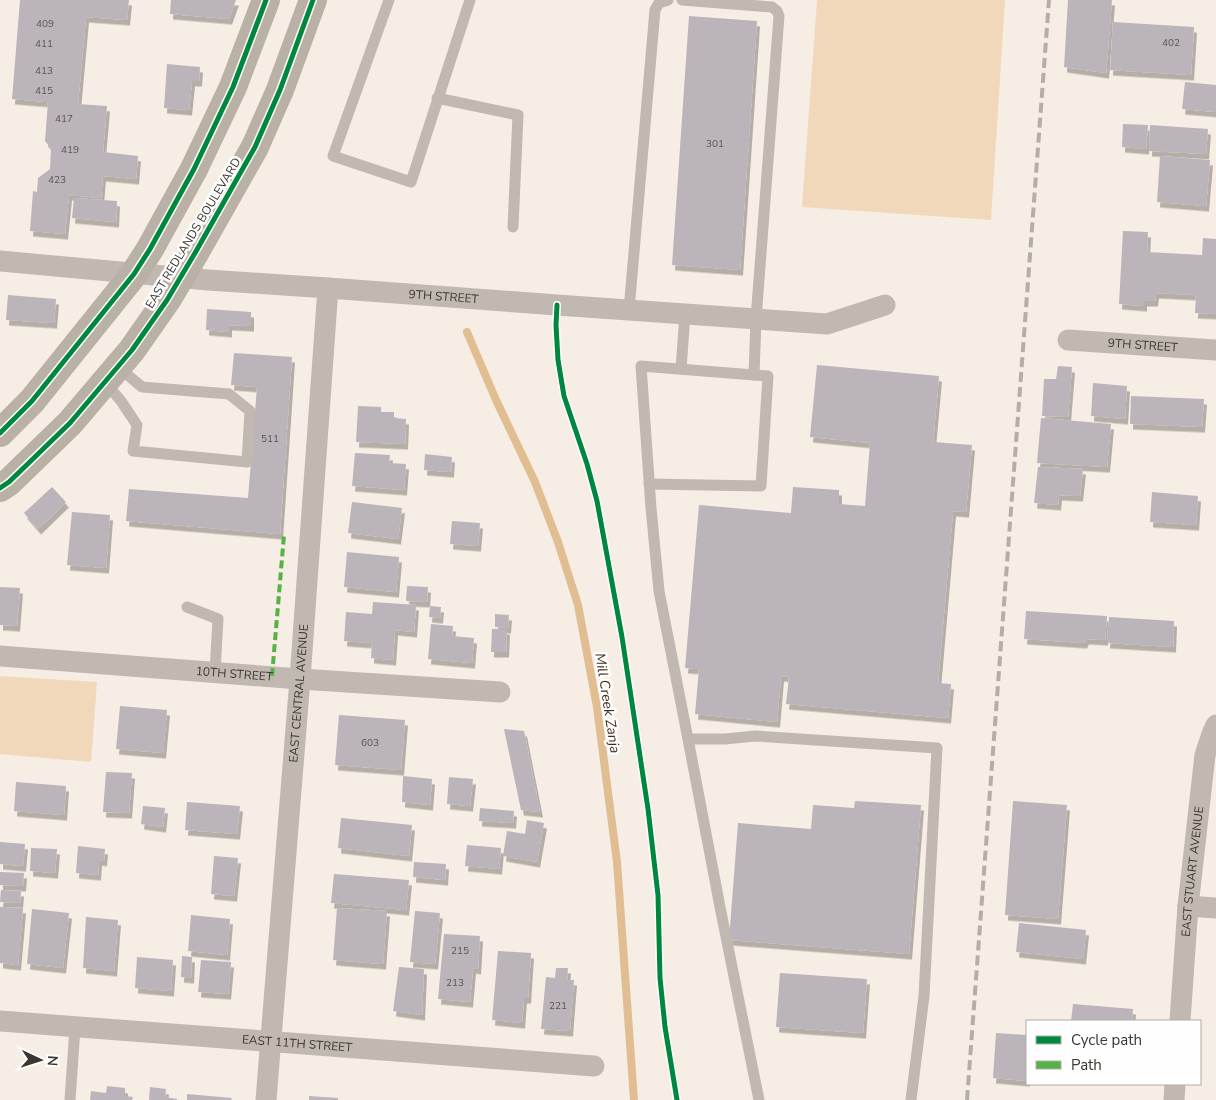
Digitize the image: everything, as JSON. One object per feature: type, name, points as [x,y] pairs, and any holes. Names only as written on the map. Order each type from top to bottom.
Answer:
[{"type":"main road","points":[[0,434],[32,401],[134,274],[150,249],[194,169],[233,87],[266,0]]},
{"type":"main road","name":"EAST REDLANDS BOULEVARD","points":[[0,488],[9,482],[70,423],[132,350],[180,277],[255,147],[280,90],[313,0]]},
{"type":"street","name":"9TH STREET","points":[[0,261],[208,280],[827,324],[885,305]]},
{"type":"street","name":"EAST CENTRAL AVENUE","points":[[266,1100],[300,679],[328,288]]},
{"type":"street","name":"9TH STREET","points":[[1068,340],[1216,350]]},
{"type":"street","name":"10TH STREET","points":[[0,656],[500,692]]},
{"type":"street","name":"EAST STUART AVENUE","points":[[1180,1020],[1188,906],[1205,755],[1216,725]]},
{"type":"street","points":[[1188,906],[1216,908]]},
{"type":"street","name":"EAST 11TH STREET","points":[[0,1021],[594,1066]]},
{"type":"street","points":[[1174,1100],[1175,1085]]},
{"type":"lane","points":[[389,0],[333,156],[411,182],[470,0]]},
{"type":"lane","points":[[629,310],[655,10],[659,3],[668,0]]},
{"type":"lane","points":[[682,0],[772,7],[779,16],[756,319],[754,376]]},
{"type":"lane","points":[[437,98],[518,114],[513,227]]},
{"type":"lane","points":[[681,369],[685,314]]},
{"type":"lane","points":[[649,484],[760,486],[768,376],[641,366],[649,484],[659,591],[721,912],[760,1100]]},
{"type":"lane","points":[[111,374],[142,387],[229,394],[250,411],[247,462],[133,451],[137,425],[120,400],[111,374]]},
{"type":"lane","points":[[187,607],[218,619],[215,672]]},
{"type":"lane","points":[[688,739],[725,739],[755,736],[937,748],[924,996],[911,1100]]},
{"type":"lane","points":[[70,1100],[76,1028]]},
{"type":"shaded area","points":[[817,0],[1005,0],[991,220],[802,207]]},
{"type":"shaded area","points":[[0,676],[97,682],[91,762],[0,754]]},
{"type":"building","points":[[20,0],[129,0],[127,20],[86,17],[78,104],[107,106],[103,152],[138,156],[136,179],[103,176],[101,198],[69,195],[65,234],[30,231],[33,191],[37,192],[38,178],[50,169],[51,148],[45,141],[48,102],[12,99]]},
{"type":"building","points":[[171,0],[236,0],[229,19],[170,14]]},
{"type":"building","points":[[1068,0],[1112,0],[1106,73],[1064,67]]},
{"type":"building","points":[[689,16],[757,21],[740,270],[672,265]]},
{"type":"building","points":[[1113,22],[1194,27],[1191,75],[1110,70]]},
{"type":"building","points":[[167,64],[200,67],[199,81],[192,81],[189,110],[164,108]]},
{"type":"building","points":[[1185,82],[1216,85],[1216,112],[1182,109]]},
{"type":"building","points":[[1123,124],[1148,125],[1146,149],[1122,147]]},
{"type":"building","points":[[1150,125],[1208,129],[1206,154],[1149,151]]},
{"type":"building","points":[[1160,156],[1210,160],[1206,206],[1157,202]]},
{"type":"building","points":[[74,198],[117,201],[116,222],[72,218]]},
{"type":"building","points":[[1123,231],[1148,232],[1147,252],[1202,255],[1203,238],[1216,239],[1216,314],[1195,313],[1196,295],[1156,293],[1155,301],[1144,301],[1144,306],[1119,304]]},
{"type":"building","points":[[8,295],[56,299],[54,323],[6,320]]},
{"type":"building","points":[[207,309],[251,312],[251,326],[229,325],[229,332],[206,330]]},
{"type":"building","points":[[234,353],[292,357],[280,534],[126,521],[129,489],[248,498],[257,387],[231,385]]},
{"type":"building","points":[[817,365],[939,376],[933,442],[972,445],[966,512],[953,511],[938,683],[951,684],[948,718],[786,704],[789,677],[781,676],[777,722],[695,714],[699,669],[685,668],[699,505],[791,513],[793,487],[839,490],[839,504],[865,506],[870,443],[810,437]]},
{"type":"building","points":[[1058,366],[1072,367],[1068,417],[1042,416],[1044,379],[1056,379]]},
{"type":"building","points":[[1093,383],[1127,386],[1125,419],[1091,416]]},
{"type":"building","points":[[1131,396],[1204,399],[1202,427],[1130,424]]},
{"type":"building","points":[[358,406],[381,407],[381,412],[394,412],[394,418],[406,419],[405,444],[356,442]]},
{"type":"building","points":[[1041,418],[1111,424],[1107,467],[1037,463]]},
{"type":"building","points":[[355,453],[390,455],[389,463],[406,464],[404,490],[352,486]]},
{"type":"building","points":[[425,454],[452,457],[451,472],[424,470]]},
{"type":"building","points":[[1038,467],[1083,469],[1080,496],[1059,495],[1058,505],[1034,503]]},
{"type":"building","points":[[52,487],[66,502],[38,529],[24,513]]},
{"type":"building","points":[[1152,492],[1198,496],[1196,525],[1150,522]]},
{"type":"building","points":[[352,502],[402,508],[398,539],[348,533]]},
{"type":"building","points":[[72,512],[110,515],[106,568],[67,565]]},
{"type":"building","points":[[452,521],[480,523],[478,546],[450,544]]},
{"type":"building","points":[[347,552],[399,557],[396,592],[344,587]]},
{"type":"building","points":[[407,586],[428,587],[427,602],[406,601]]},
{"type":"building","points":[[0,587],[20,588],[17,626],[0,625]]},
{"type":"building","points":[[373,602],[416,605],[414,632],[395,630],[393,660],[371,658],[372,643],[344,641],[346,612],[372,614]]},
{"type":"building","points":[[430,606],[441,607],[440,618],[429,617]]},
{"type":"building","points":[[1026,611],[1107,616],[1105,640],[1086,639],[1084,643],[1024,639]]},
{"type":"building","points":[[495,614],[509,615],[508,628],[495,627]]},
{"type":"building","points":[[1109,617],[1174,621],[1173,647],[1107,643]]},
{"type":"building","points":[[431,624],[453,626],[452,636],[474,638],[472,663],[428,659]]},
{"type":"building","points":[[492,629],[507,629],[506,652],[491,652]]},
{"type":"building","points":[[120,706],[167,710],[163,753],[116,749]]},
{"type":"building","points":[[339,715],[405,720],[401,770],[335,765]]},
{"type":"building","points":[[504,729],[524,731],[540,812],[521,810]]},
{"type":"building","points":[[106,772],[132,773],[129,813],[103,812]]},
{"type":"building","points":[[403,776],[432,779],[430,805],[402,802]]},
{"type":"building","points":[[449,777],[473,779],[470,806],[447,804]]},
{"type":"building","points":[[16,782],[66,786],[64,815],[14,811]]},
{"type":"building","points":[[855,801],[921,805],[909,954],[729,940],[738,823],[811,829],[813,805],[854,808]]},
{"type":"building","points":[[1013,801],[1067,805],[1058,919],[1005,915]]},
{"type":"building","points":[[187,802],[240,806],[237,834],[185,830]]},
{"type":"building","points":[[143,806],[165,808],[163,827],[141,824]]},
{"type":"building","points":[[480,808],[514,811],[513,823],[479,821]]},
{"type":"building","points":[[341,818],[412,825],[409,856],[338,848]]},
{"type":"building","points":[[527,820],[544,823],[537,862],[503,856],[507,831],[525,834]]},
{"type":"building","points":[[0,842],[25,844],[23,866],[0,864]]},
{"type":"building","points":[[467,845],[501,848],[499,869],[465,866]]},
{"type":"building","points":[[78,846],[105,849],[104,861],[99,860],[98,875],[76,873]]},
{"type":"building","points":[[31,848],[57,849],[55,873],[30,871]]},
{"type":"building","points":[[214,856],[238,858],[234,896],[211,894]]},
{"type":"building","points":[[414,862],[446,864],[445,880],[413,877]]},
{"type":"building","points":[[0,872],[24,873],[23,886],[0,885]]},
{"type":"building","points":[[334,874],[409,880],[406,910],[331,903]]},
{"type":"building","points":[[1,890],[21,891],[20,903],[0,902]]},
{"type":"building","points":[[0,907],[23,908],[18,965],[0,963]]},
{"type":"building","points":[[337,908],[387,911],[383,964],[333,960]]},
{"type":"building","points":[[32,909],[69,913],[63,968],[27,964]]},
{"type":"building","points":[[415,911],[440,913],[435,964],[410,962]]},
{"type":"building","points":[[191,915],[230,919],[227,955],[188,951]]},
{"type":"building","points":[[86,917],[118,920],[114,971],[83,968]]},
{"type":"building","points":[[1019,923],[1086,930],[1083,959],[1016,952]]},
{"type":"building","points":[[444,934],[480,936],[478,969],[473,968],[470,1002],[438,999]]},
{"type":"building","points":[[498,951],[531,953],[528,998],[524,998],[522,1023],[492,1020]]},
{"type":"building","points":[[182,956],[192,957],[191,978],[181,977]]},
{"type":"building","points":[[137,957],[173,960],[171,991],[135,988]]},
{"type":"building","points":[[201,960],[231,962],[228,994],[198,992]]},
{"type":"building","points":[[399,967],[424,969],[422,1015],[393,1011]]},
{"type":"building","points":[[556,968],[568,968],[567,980],[574,980],[570,1031],[541,1029],[546,977],[555,978]]},
{"type":"building","points":[[780,973],[867,979],[863,1033],[776,1027]]},
{"type":"building","points":[[1073,1004],[1133,1009],[1132,1020],[1071,1020]]},
{"type":"building","points":[[996,1033],[1026,1035],[1026,1081],[993,1078]]},
{"type":"building","points":[[107,1086],[125,1088],[125,1096],[133,1097],[132,1100],[90,1100],[91,1091],[106,1093]]},
{"type":"building","points":[[150,1087],[166,1089],[165,1097],[177,1100],[149,1100]]},
{"type":"building","points":[[187,1094],[232,1098],[231,1100],[187,1100]]},
{"type":"building","points":[[309,1096],[338,1098],[338,1100],[309,1100]]},
{"type":"waterway","name":"Mill Creek Zanja","points":[[467,332],[496,400],[535,482],[558,542],[578,605],[597,707],[617,862],[634,1100]]},
{"type":"railway","points":[[967,1100],[1049,0]]},
{"type":"marked path","points":[[272,676],[284,535]]},
{"type":"cycle path","points":[[0,433],[32,401],[134,274],[150,249],[194,169],[233,87],[266,0]]},
{"type":"cycle path","points":[[0,488],[9,482],[70,423],[132,350],[167,300],[255,147],[280,90],[313,0]]},
{"type":"cycle path","points":[[557,305],[558,360],[564,396],[587,464],[597,501],[622,637],[648,809],[658,895],[660,978],[665,1027],[677,1100]]}]
